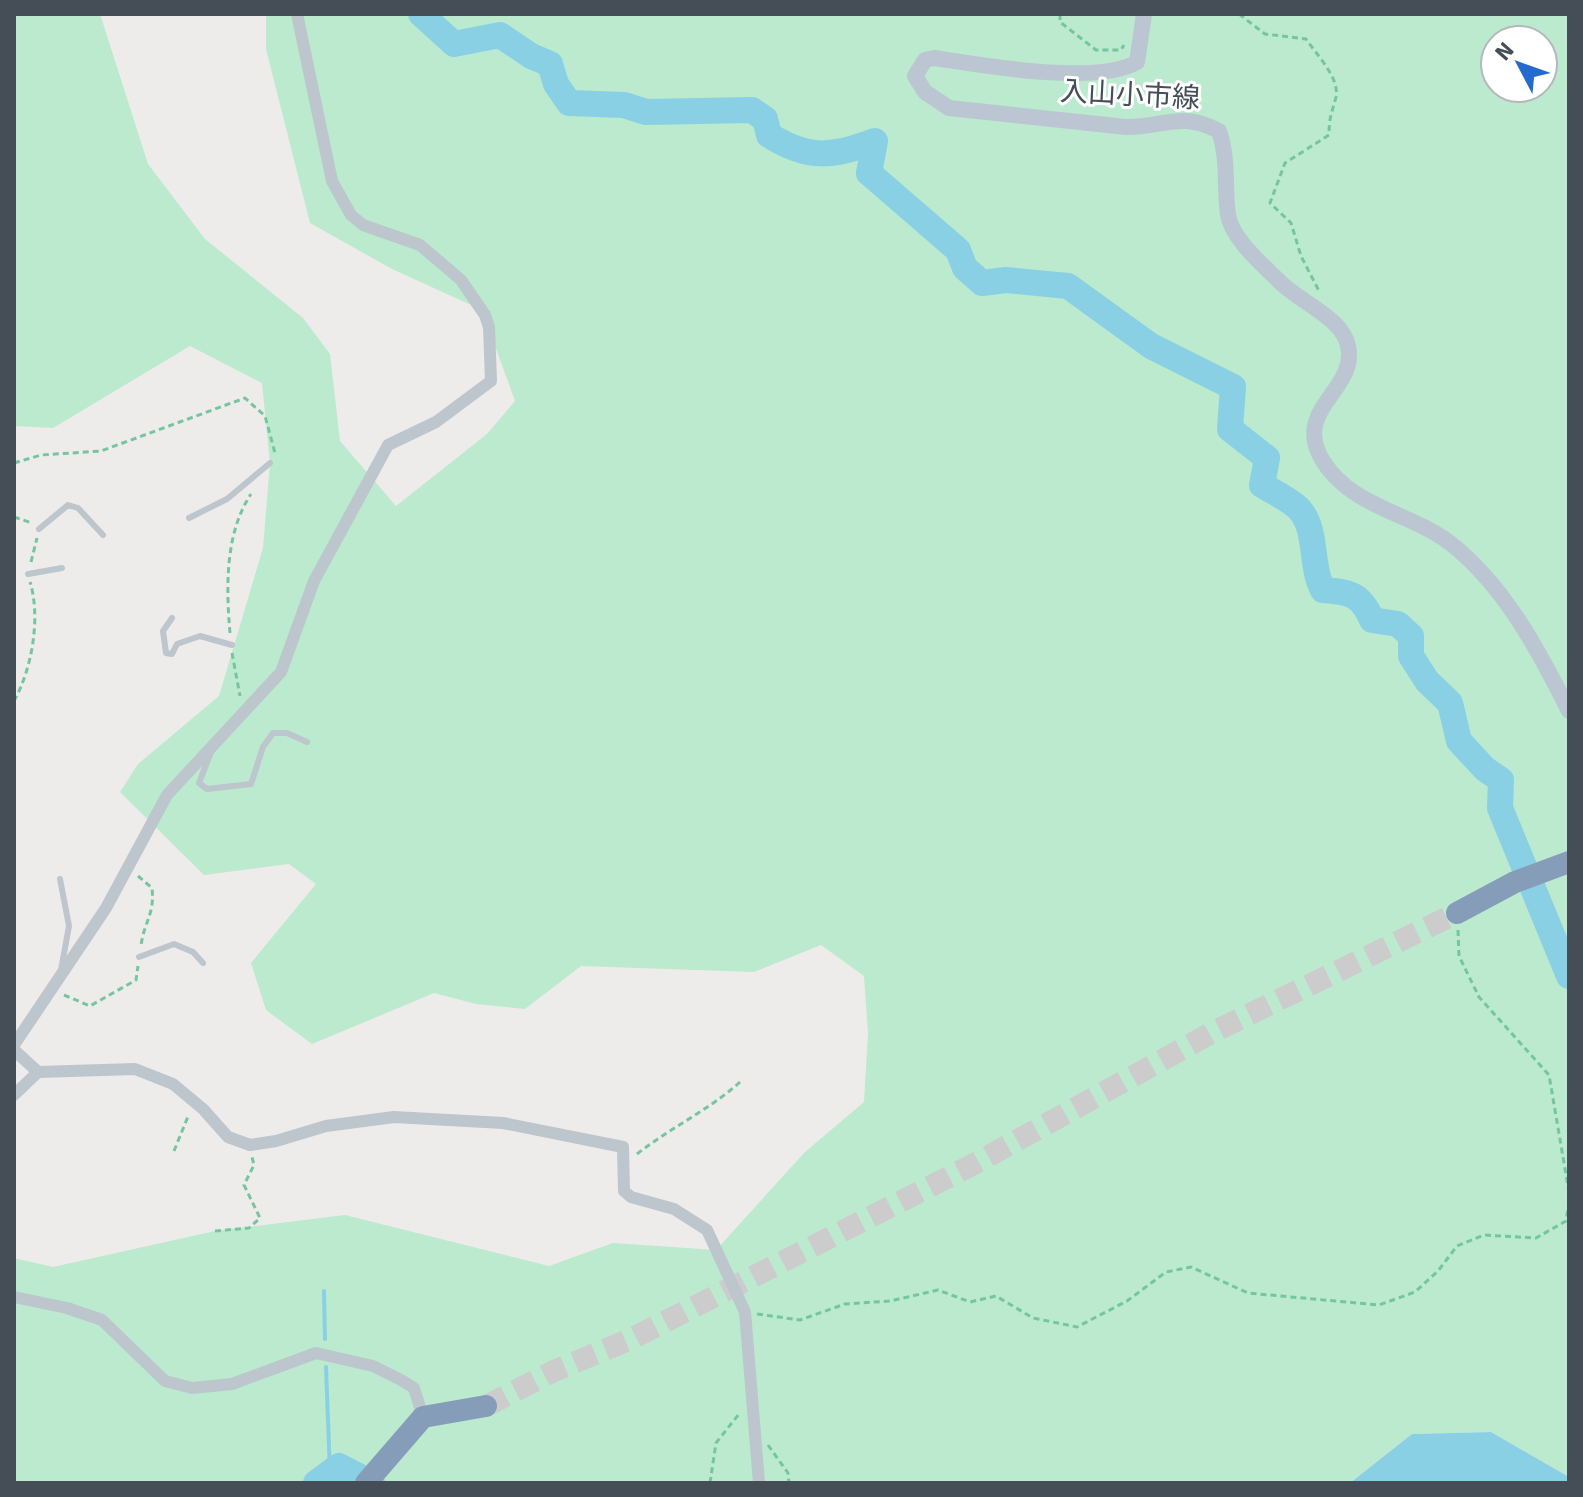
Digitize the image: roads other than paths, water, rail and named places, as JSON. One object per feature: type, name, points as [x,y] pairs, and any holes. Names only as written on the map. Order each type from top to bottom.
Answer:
[{"type":"highway","points":[[1457,913],[1515,882],[1569,862]]},
{"type":"highway","points":[[366,1483],[423,1417],[486,1406]]},
{"type":"main road","name":"入山小市線","points":[[1144,14],[1137,62],[1127,68],[1090,72],[999,70],[934,58],[925,60],[915,76],[925,92],[949,108],[1126,127],[1150,127],[1182,118],[1201,122],[1219,131],[1226,152],[1228,216],[1236,235],[1280,282],[1346,334],[1350,351],[1346,368],[1316,419],[1314,442],[1332,472],[1367,501],[1449,542],[1494,586],[1526,633],[1569,711]]},
{"type":"street","points":[[38,1072],[14,1048],[106,908],[167,795],[281,672],[314,581],[388,445],[436,422],[491,381],[489,327],[485,315],[461,280],[420,245],[363,225],[351,215],[337,191],[332,181],[297,14]]},
{"type":"street","points":[[14,1095],[38,1072],[135,1069],[173,1084],[228,1137],[250,1145],[354,1120],[446,1119],[503,1123],[623,1147],[624,1191],[631,1197],[674,1209],[707,1230],[745,1312],[759,1483]]},
{"type":"street","points":[[14,1297],[67,1308],[102,1320],[165,1381],[192,1388],[232,1384],[316,1353],[373,1366],[401,1380],[414,1388],[423,1417]]},
{"type":"lane","points":[[189,518],[227,499],[270,463]]},
{"type":"lane","points":[[39,529],[68,505],[78,508],[103,535]]},
{"type":"lane","points":[[28,574],[62,568]]},
{"type":"lane","points":[[172,618],[163,631],[166,653],[172,654],[177,644],[200,636],[232,645]]},
{"type":"lane","points":[[215,741],[199,783],[207,789],[251,784],[263,747],[273,733],[287,733],[307,742]]},
{"type":"lane","points":[[60,879],[69,926],[60,975]]},
{"type":"lane","points":[[139,957],[174,944],[193,952],[203,963]]},
{"type":"water","points":[[1491,1432],[1569,1477],[1569,1483],[1350,1483],[1412,1434]]},
{"type":"waterway","points":[[421,14],[454,44],[500,35],[531,56],[550,64],[556,84],[569,103],[624,105],[646,112],[752,110],[765,119],[769,135],[809,152],[833,153],[875,141],[869,173],[958,250],[965,268],[982,283],[1006,280],[1068,286],[1151,346],[1233,387],[1230,429],[1267,458],[1262,485],[1292,503],[1306,519],[1323,590],[1354,596],[1364,605],[1372,620],[1398,624],[1411,636],[1411,656],[1427,681],[1450,703],[1459,741],[1485,769],[1501,780],[1500,808],[1569,976]]},
{"type":"waterway","points":[[324,1291],[325,1339]]},
{"type":"waterway","points":[[326,1367],[330,1473]]},
{"type":"waterway","points":[[316,1483],[339,1466],[372,1483]]},
{"type":"tunnel","points":[[486,1406],[554,1371],[631,1339],[978,1162],[1213,1032],[1457,913]]}]
